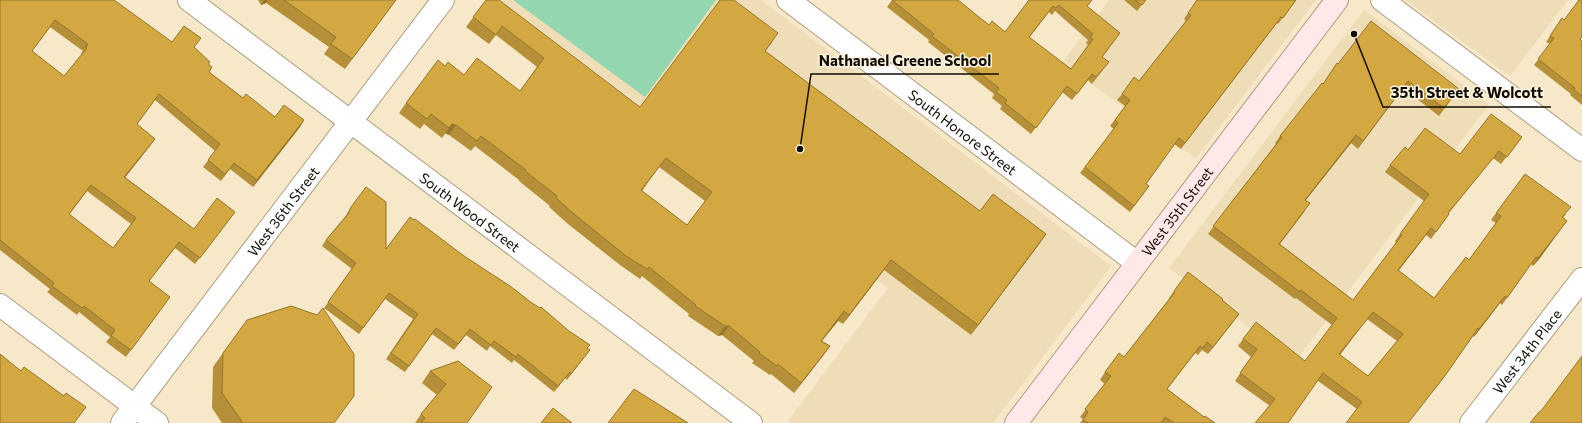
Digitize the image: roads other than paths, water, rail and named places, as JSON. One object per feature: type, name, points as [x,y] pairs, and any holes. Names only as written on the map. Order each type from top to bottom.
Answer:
[{"type":"main road","name":"West 35th Street","points":[[1016,423],[1337,0]]},
{"type":"street","name":"South Wood Street","points":[[189,0],[751,423]]},
{"type":"street","name":"West 36th Street","points":[[129,415],[443,0]]},
{"type":"street","name":"South Honore Street","points":[[788,0],[1137,263]]},
{"type":"street","points":[[1382,0],[1582,150]]},
{"type":"street","name":"West 34th Place","points":[[1472,423],[1582,279]]},
{"type":"street","points":[[0,305],[129,415],[157,423]]},
{"type":"place","name":"35th Street & Wolcott","points":[[1354,34]]},
{"type":"place","name":"Nathanael Greene School","points":[[800,149]]}]
